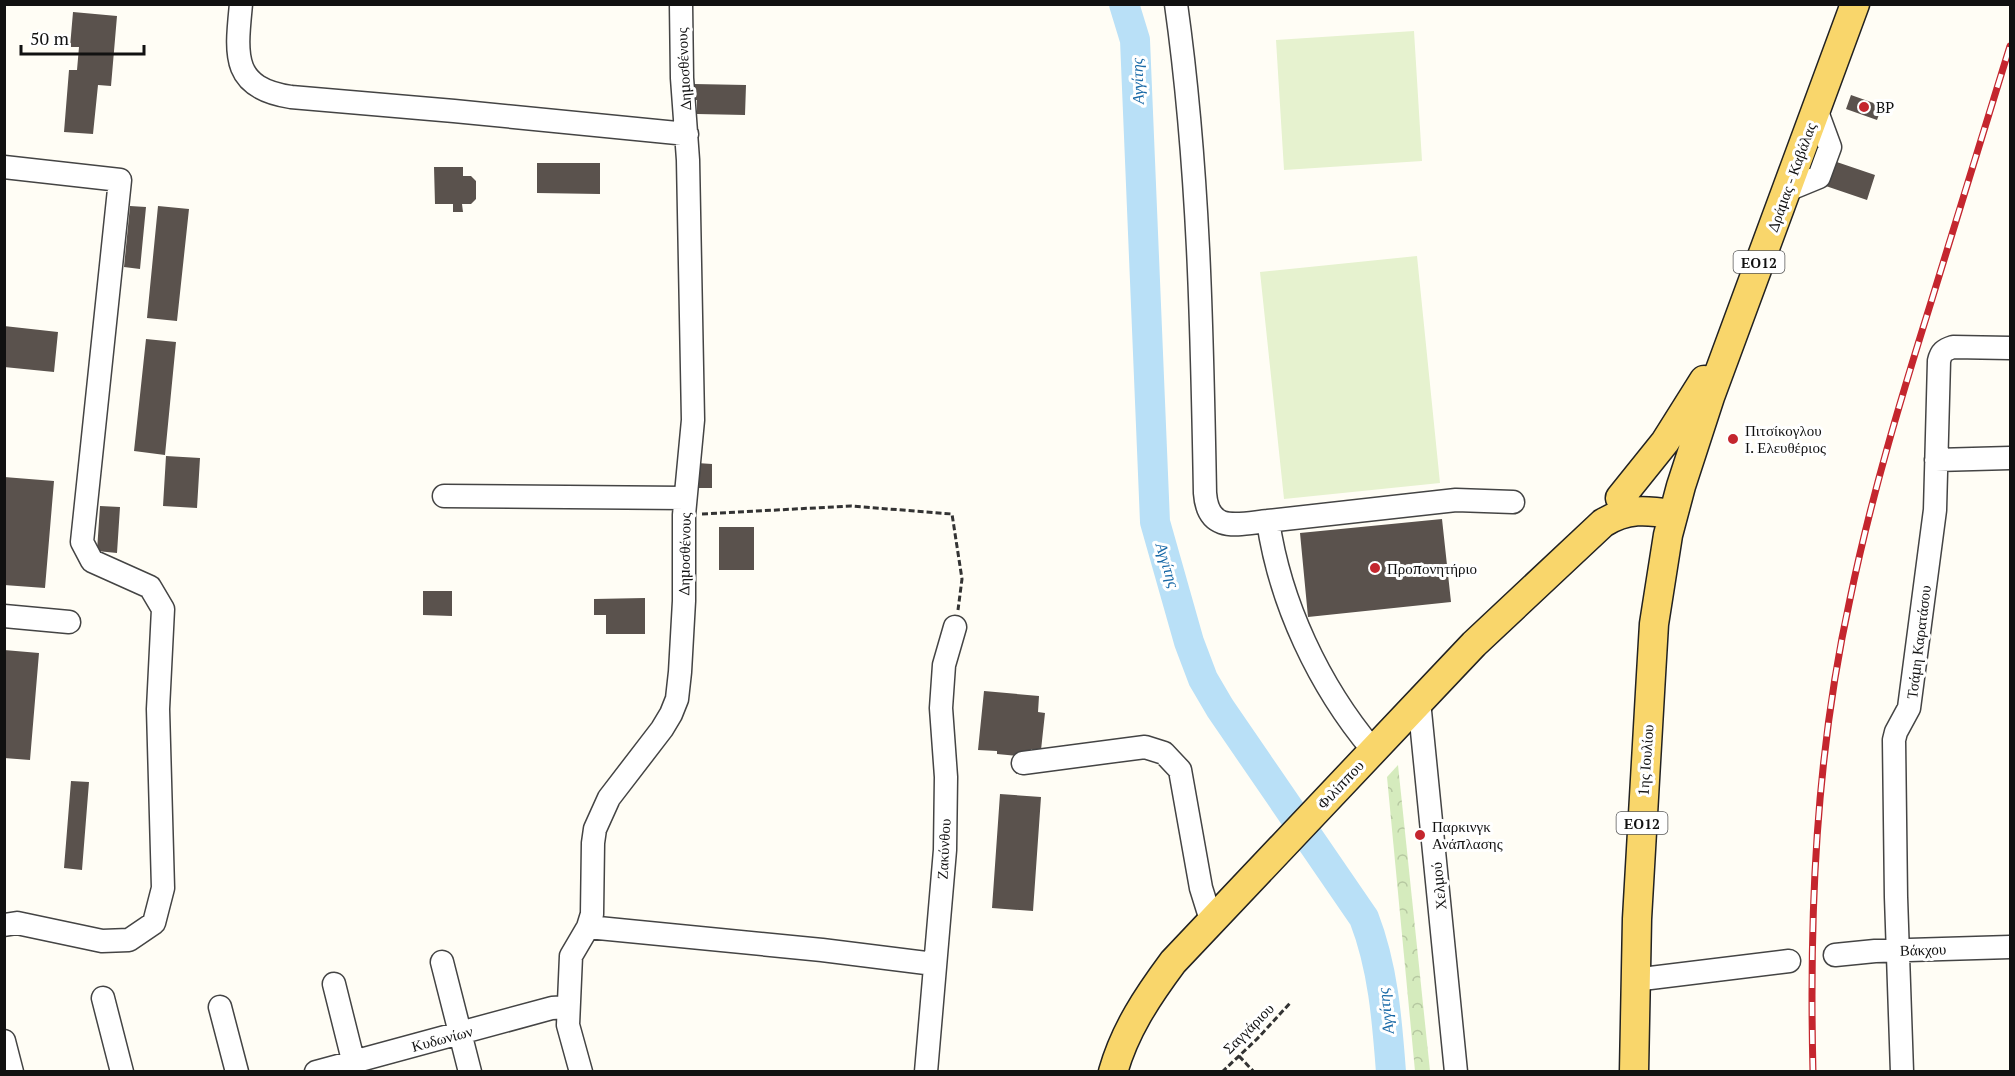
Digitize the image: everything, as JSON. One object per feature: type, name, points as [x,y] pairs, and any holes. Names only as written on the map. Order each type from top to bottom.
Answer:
[{"type":"main road","name":"Δράμας - Καβάλας","points":[[1681,486],[1733,332],[1855,4]]},
{"type":"main road","points":[[1620,498],[1665,442],[1733,332]]},
{"type":"main road","name":"Φιλίππου","points":[[1113,1071],[1123,1042],[1141,1006],[1173,963],[1210,920],[1372,749],[1474,644],[1602,523],[1628,489],[1646,482],[1681,486]]},
{"type":"main road","name":"1ης Ιουλίου","points":[[1634,1071],[1641,841],[1654,624],[1660,576],[1681,486]]},
{"type":"main road","name":"Φιλίππου","points":[[1602,523],[1615,515],[1628,512],[1649,511],[1673,514]]},
{"type":"street","points":[[241,4],[239,42],[244,73],[254,86],[270,93],[291,97],[687,134]]},
{"type":"street","name":"Δημοσθένους","points":[[581,1071],[568,1025],[568,1007],[572,953],[588,927],[593,908],[594,836],[600,816],[615,790],[662,729],[677,699],[684,601],[685,507],[693,420],[687,134],[682,78],[681,4]]},
{"type":"street","points":[[1176,4],[1185,69],[1195,178],[1201,300],[1205,501],[1212,515],[1226,524],[1456,500],[1514,502]]},
{"type":"street","points":[[4,167],[120,180],[82,542],[92,561],[150,587],[162,609],[158,709],[163,888],[154,923],[129,940],[102,940],[17,923],[4,925]]},
{"type":"street","name":"Τσάμη Καρατάσου","points":[[1902,1071],[1897,950],[1894,740],[1909,708],[1935,510],[1941,354],[1945,349],[1953,347],[2010,348]]},
{"type":"street","points":[[1936,460],[2010,458]]},
{"type":"street","points":[[444,496],[685,507]]},
{"type":"street","points":[[1268,521],[1275,564],[1306,644],[1339,703],[1372,749]]},
{"type":"street","points":[[4,616],[69,622]]},
{"type":"street","name":"Ζακύνθου","points":[[926,1071],[945,850],[946,777],[941,708],[944,665],[955,627]]},
{"type":"street","name":"Χελμού","points":[[1419,701],[1456,1071]]},
{"type":"street","points":[[1023,763],[1145,747],[1164,753],[1180,770],[1200,888],[1210,920]]},
{"type":"street","points":[[588,927],[857,953],[934,964]]},
{"type":"street","name":"Βάκχου","points":[[1835,955],[1897,950],[2010,947]]},
{"type":"street","points":[[1635,980],[1789,961]]},
{"type":"street","points":[[442,962],[470,1071]]},
{"type":"street","points":[[334,984],[355,1066]]},
{"type":"street","points":[[103,998],[122,1071]]},
{"type":"street","points":[[220,1007],[237,1071]]},
{"type":"street","name":"Κυδωνίων","points":[[316,1071],[355,1066],[460,1033],[552,1008],[568,1007]]},
{"type":"street","points":[[4,1041],[12,1071]]},
{"type":"path","points":[[685,507],[852,506],[952,514],[962,579],[955,627]]},
{"type":"path","name":"Σαγγάριου","points":[[1222,1071],[1291,1002]]},
{"type":"path","points":[[1239,1056],[1254,1071]]},
{"type":"green space","points":[[1414,31],[1422,161],[1284,170],[1276,40]]},
{"type":"green space","points":[[1417,256],[1440,483],[1284,499],[1260,272]]},
{"type":"green space","points":[[1398,765],[1430,1071],[1415,1071],[1387,777]]},
{"type":"building","points":[[73,12],[117,16],[111,86],[98,85],[93,134],[64,132],[69,70],[77,70],[79,47],[70,47]]},
{"type":"building","points":[[694,84],[746,85],[745,115],[697,114]]},
{"type":"building","name":"BP","points":[[1851,95],[1882,106],[1877,120],[1846,109]]},
{"type":"building","points":[[1825,158],[1875,175],[1867,200],[1817,183]]},
{"type":"building","points":[[537,163],[600,163],[600,194],[537,193]]},
{"type":"building","points":[[434,167],[463,167],[463,176],[471,176],[476,181],[476,199],[471,204],[462,204],[463,212],[453,212],[453,204],[435,204]]},
{"type":"building","points":[[130,206],[146,207],[140,269],[124,267]]},
{"type":"building","points":[[158,206],[189,209],[177,321],[147,318]]},
{"type":"building","points":[[4,326],[58,332],[54,372],[4,367]]},
{"type":"building","points":[[146,339],[176,342],[165,455],[134,451]]},
{"type":"building","points":[[166,456],[200,458],[197,508],[163,506]]},
{"type":"building","points":[[697,463],[712,464],[712,488],[696,488]]},
{"type":"building","points":[[4,477],[54,481],[45,588],[4,585]]},
{"type":"building","points":[[100,506],[120,507],[117,553],[97,551]]},
{"type":"building","name":"Προπονητήριο","points":[[1442,519],[1451,602],[1308,617],[1300,533]]},
{"type":"building","points":[[719,527],[754,527],[754,570],[719,570]]},
{"type":"building","points":[[423,591],[452,591],[452,616],[423,615]]},
{"type":"building","points":[[645,598],[645,634],[606,634],[606,615],[594,615],[594,599]]},
{"type":"building","points":[[4,650],[39,653],[30,760],[4,758]]},
{"type":"building","points":[[984,691],[1039,696],[1038,712],[1045,713],[1041,750],[1031,749],[1030,757],[978,750]]},
{"type":"building","points":[[71,781],[89,782],[82,870],[64,868]]},
{"type":"building","points":[[1000,794],[1041,797],[1033,911],[992,908]]},
{"type":"waterway","name":"Αγγίτης","points":[[1124,4],[1135,40],[1155,522],[1189,642],[1203,679],[1220,708],[1364,918],[1380,974],[1391,1072]]},
{"type":"railway","points":[[1813,1072],[1812,953],[1817,834],[1822,775],[1838,657],[1858,561],[1887,448],[2010,46]]},
{"type":"place","name":"BP","points":[[1864,107]]},
{"type":"place","name":"Πιτσίκογλου Ι. Ελευθέριος","points":[[1733,439]]},
{"type":"place","name":"Προπονητήριο","points":[[1375,568]]},
{"type":"place","name":"Παρκινγκ Ανάπλασης","points":[[1420,835]]}]
